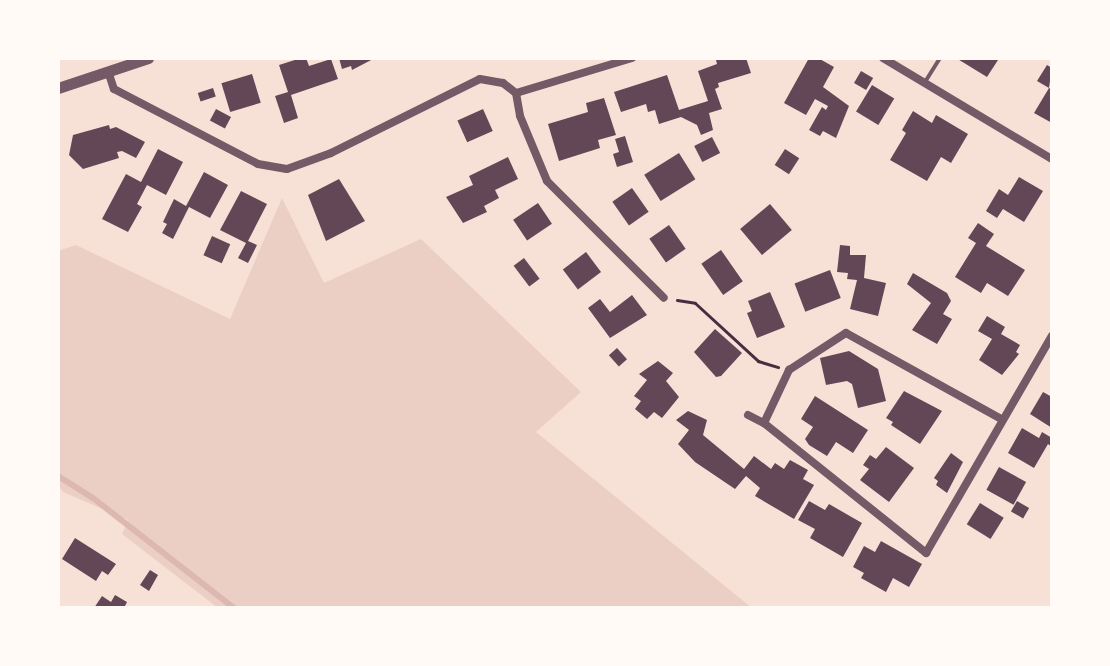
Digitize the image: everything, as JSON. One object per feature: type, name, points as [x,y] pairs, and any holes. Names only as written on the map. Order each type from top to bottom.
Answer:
[{"type":"street","points":[[58,88],[148,58]]},
{"type":"street","points":[[516,93],[616,60],[632,58]]},
{"type":"street","points":[[883,58],[1052,159]]},
{"type":"street","points":[[108,71],[114,89],[258,164],[287,169],[331,153],[480,79],[503,83],[516,93],[520,116],[547,181],[664,298]]},
{"type":"street","points":[[764,423],[789,370],[846,333],[1001,419]]},
{"type":"street","points":[[748,415],[764,423],[926,553],[1001,419],[1052,336]]},
{"type":"lane","points":[[925,82],[940,58]]},
{"type":"path","points":[[664,298],[695,303],[758,361],[789,370]]},
{"type":"shaded area","points":[[282,198],[324,283],[421,239],[581,392],[536,432],[752,608],[218,608],[122,534],[128,520],[63,492],[58,485],[58,251],[76,245],[230,319]]},
{"type":"building","points":[[306,58],[309,66],[331,59],[338,79],[291,95],[298,118],[284,123],[275,96],[288,92],[279,65]]},
{"type":"building","points":[[339,58],[375,58],[352,70],[351,66],[342,69]]},
{"type":"building","points":[[746,58],[751,73],[718,83],[719,87],[715,89],[722,109],[709,113],[713,130],[701,135],[697,125],[681,117],[659,124],[655,110],[648,112],[646,104],[621,112],[614,92],[667,75],[679,110],[708,101],[698,71],[717,64],[716,60]]},
{"type":"building","points":[[809,58],[818,58],[834,67],[823,87],[849,106],[836,138],[823,131],[820,136],[809,130],[822,107],[826,110],[828,106],[815,99],[806,115],[784,103]]},
{"type":"building","points":[[956,58],[996,58],[998,60],[987,77]]},
{"type":"building","points":[[1047,65],[1052,68],[1049,88],[1037,81]]},
{"type":"building","points":[[861,71],[873,78],[866,90],[854,83]]},
{"type":"building","points":[[252,74],[261,103],[230,112],[221,83]]},
{"type":"building","points":[[872,85],[894,98],[878,125],[856,112]]},
{"type":"building","points":[[213,88],[216,97],[201,102],[198,93]]},
{"type":"building","points":[[1049,88],[1052,89],[1052,123],[1034,113]]},
{"type":"building","points":[[604,98],[616,135],[598,140],[600,148],[559,161],[548,124],[588,112],[586,103]]},
{"type":"building","points":[[216,109],[231,117],[225,128],[210,120]]},
{"type":"building","points":[[483,109],[493,131],[467,142],[457,120]]},
{"type":"building","points":[[913,111],[932,123],[936,115],[968,134],[951,163],[941,157],[927,181],[890,160],[906,133],[902,130]]},
{"type":"building","points":[[109,125],[110,129],[116,127],[145,142],[136,158],[122,151],[117,152],[119,158],[83,169],[69,155],[73,135]]},
{"type":"building","points":[[625,136],[633,162],[617,167],[613,154],[619,152],[615,139]]},
{"type":"building","points":[[712,137],[720,153],[702,162],[694,146]]},
{"type":"building","points":[[158,149],[183,162],[166,195],[147,185],[137,204],[142,207],[128,232],[102,219],[126,174],[141,182]]},
{"type":"building","points":[[785,149],[799,158],[789,174],[775,165]]},
{"type":"building","points":[[679,153],[695,179],[661,201],[644,175]]},
{"type":"building","points":[[508,157],[518,179],[495,190],[499,198],[484,206],[487,212],[463,223],[446,197],[473,185],[469,176]]},
{"type":"building","points":[[204,172],[228,185],[210,218],[189,207],[173,239],[162,233],[167,224],[163,222],[174,199],[186,206]]},
{"type":"building","points":[[1019,177],[1043,191],[1024,222],[1003,209],[997,218],[986,211],[999,189],[1008,195]]},
{"type":"building","points":[[339,179],[365,221],[326,241],[308,195]]},
{"type":"building","points":[[632,188],[649,212],[629,226],[612,202]]},
{"type":"building","points":[[241,191],[267,204],[248,241],[257,245],[248,263],[238,258],[246,243],[220,230]]},
{"type":"building","points":[[538,203],[552,224],[527,241],[513,220]]},
{"type":"building","points":[[770,204],[792,230],[762,255],[740,229]]},
{"type":"building","points":[[978,223],[994,234],[986,246],[1025,270],[1008,296],[987,283],[981,293],[955,277],[976,243],[968,238]]},
{"type":"building","points":[[669,225],[686,249],[666,263],[649,239]]},
{"type":"building","points":[[212,236],[230,244],[222,263],[203,255]]},
{"type":"building","points":[[840,245],[850,246],[850,255],[866,255],[864,278],[886,283],[878,316],[850,309],[857,280],[847,279],[848,273],[837,272]]},
{"type":"building","points":[[721,250],[743,281],[723,295],[701,264]]},
{"type":"building","points":[[586,252],[601,272],[578,289],[563,269]]},
{"type":"building","points":[[524,258],[540,279],[529,287],[514,266]]},
{"type":"building","points":[[830,270],[841,298],[805,312],[795,284]]},
{"type":"building","points":[[913,273],[947,293],[951,301],[943,314],[952,319],[937,344],[912,330],[931,303],[907,284]]},
{"type":"building","points":[[770,292],[785,327],[757,338],[747,313],[752,311],[748,301]]},
{"type":"building","points":[[632,295],[647,315],[610,338],[588,308],[600,299],[610,312]]},
{"type":"building","points":[[987,316],[1005,327],[1001,334],[1020,345],[1016,352],[1019,354],[1002,375],[979,360],[992,339],[978,331]]},
{"type":"building","points":[[715,329],[742,353],[721,376],[716,377],[694,352]]},
{"type":"building","points":[[617,348],[627,359],[619,367],[609,355]]},
{"type":"building","points":[[849,351],[878,369],[886,401],[858,408],[852,384],[847,381],[826,385],[820,358]]},
{"type":"building","points":[[658,361],[673,373],[666,381],[679,397],[662,418],[654,412],[647,419],[635,409],[641,401],[634,396],[647,380],[639,374]]},
{"type":"building","points":[[904,391],[942,411],[920,444],[891,425],[893,422],[886,418]]},
{"type":"building","points":[[1043,392],[1052,397],[1052,428],[1030,414]]},
{"type":"building","points":[[815,396],[868,430],[853,453],[836,442],[827,456],[805,439],[813,427],[801,419]]},
{"type":"building","points":[[688,411],[707,420],[703,435],[744,469],[754,456],[771,469],[775,463],[784,469],[790,460],[808,470],[803,479],[814,485],[794,519],[755,496],[760,488],[746,476],[735,489],[695,462],[678,444],[689,430],[676,420]]},
{"type":"building","points":[[1022,428],[1039,438],[1042,432],[1052,438],[1052,447],[1048,444],[1034,468],[1008,453]]},
{"type":"building","points":[[886,447],[914,468],[889,502],[860,480],[869,469],[863,465],[870,455],[876,459]]},
{"type":"building","points":[[951,453],[963,462],[947,493],[936,485],[938,481],[934,478]]},
{"type":"building","points":[[999,467],[1026,482],[1014,505],[986,490]]},
{"type":"building","points":[[809,501],[825,510],[829,504],[862,523],[843,557],[810,538],[815,529],[798,520]]},
{"type":"building","points":[[1017,501],[1029,508],[1023,518],[1011,511]]},
{"type":"building","points":[[980,503],[1004,518],[990,539],[967,524]]},
{"type":"building","points":[[75,538],[116,564],[108,575],[102,571],[96,581],[62,559]]},
{"type":"building","points":[[881,541],[922,564],[909,587],[893,578],[886,592],[861,578],[864,573],[853,567],[864,546],[875,552]]},
{"type":"building","points":[[150,570],[158,575],[149,591],[140,585]]},
{"type":"building","points":[[115,595],[127,602],[124,608],[94,608],[102,596],[111,602]]},
{"type":"waterway","points":[[58,476],[93,498],[234,608]]}]
